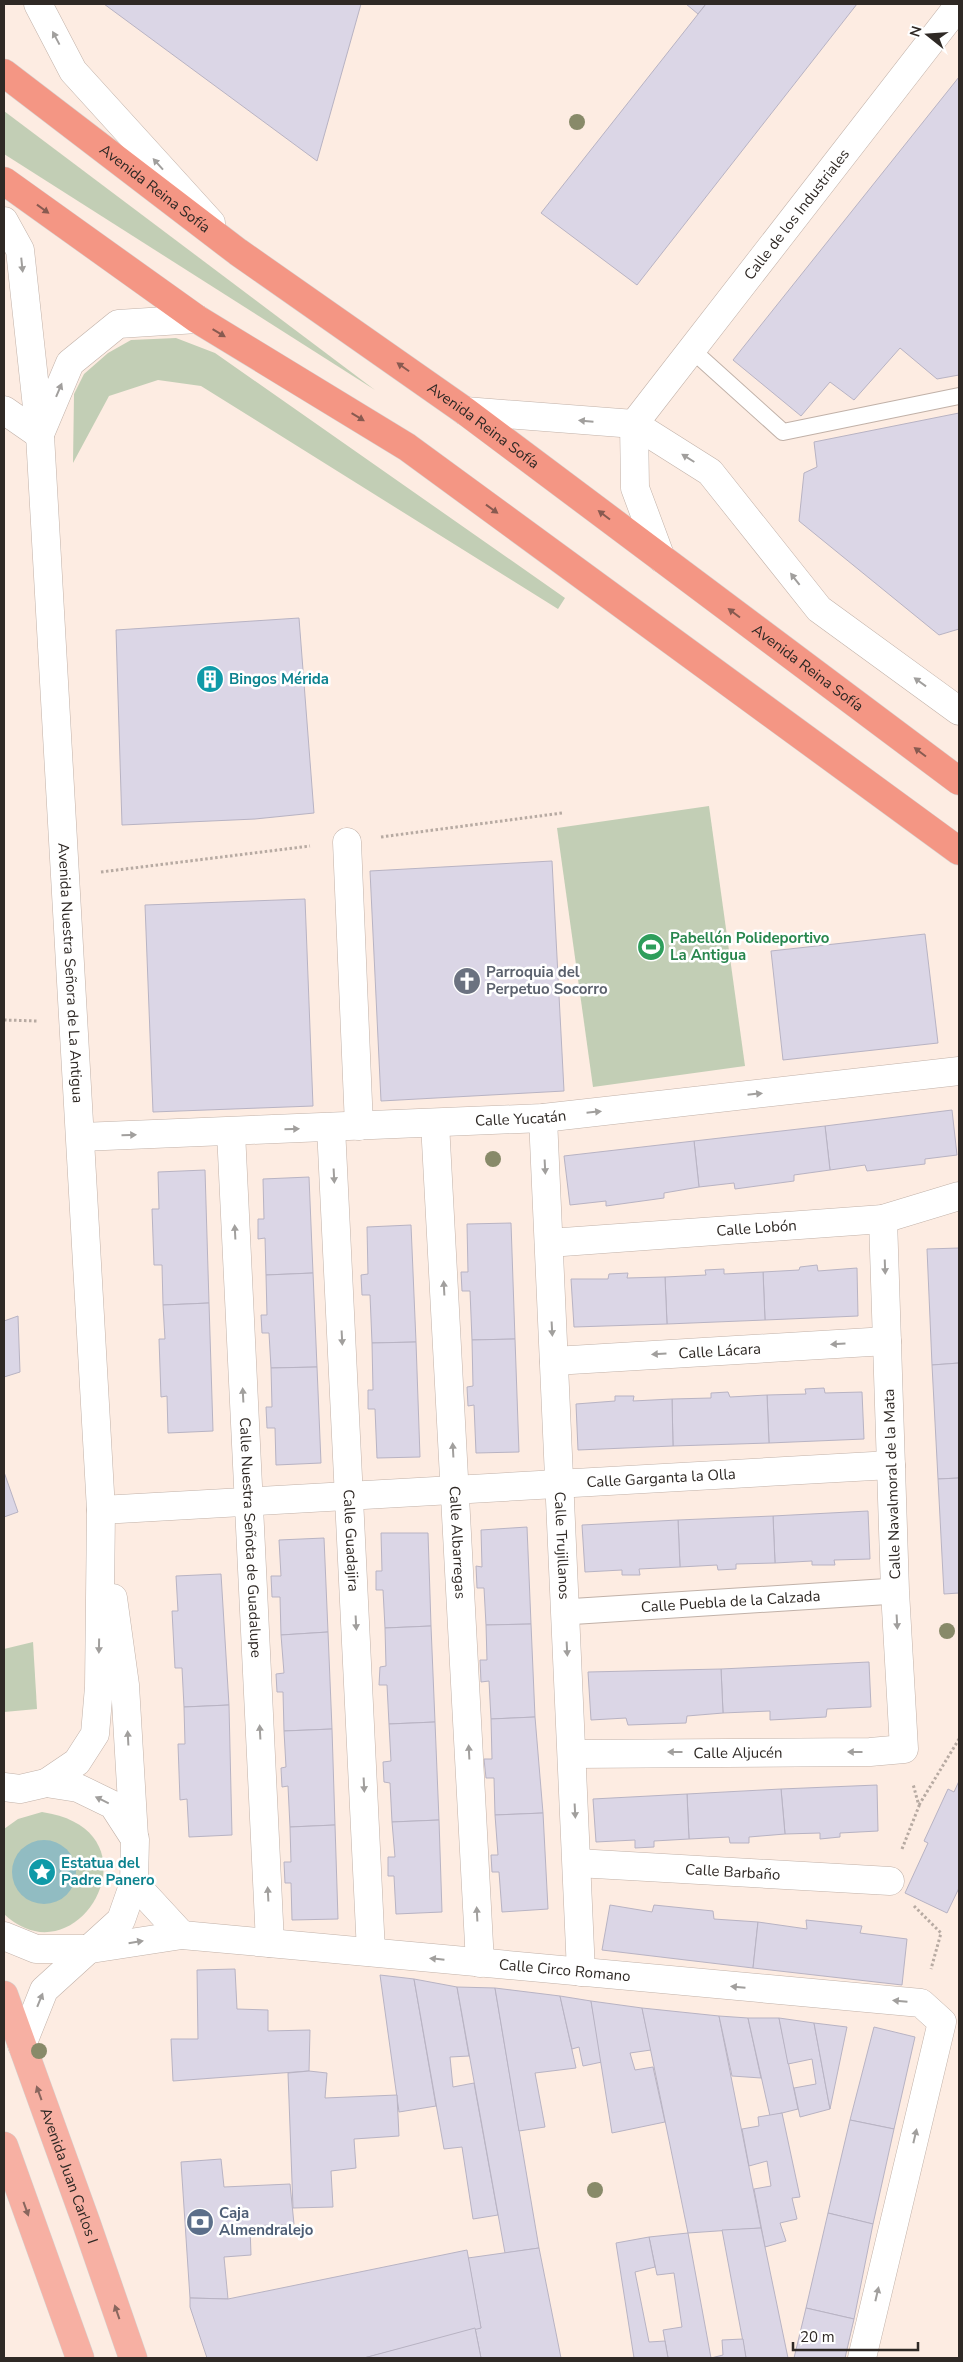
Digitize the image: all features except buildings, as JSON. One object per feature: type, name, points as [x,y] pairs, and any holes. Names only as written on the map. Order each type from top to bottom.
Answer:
[{"type":"highway","name":"Avenida Reina Sofía","points":[[4,73],[238,252],[465,411],[959,781]]},
{"type":"highway","points":[[4,181],[197,319],[407,447],[959,851]]},
{"type":"main road","name":"Avenida Juan Carlos I","points":[[4,1995],[133,2358]]},
{"type":"main road","points":[[7,2163],[80,2358]]},
{"type":"street","points":[[38,4],[73,71],[238,252]]},
{"type":"street","name":"Calle de los Industriales","points":[[634,424],[959,5]]},
{"type":"street","name":"Avenida Nuestra Señora de La Antigua","points":[[4,221],[20,250],[40,435],[101,1510],[99,1687],[95,1734],[77,1762],[46,1783]]},
{"type":"street","name":"Avenida Nuestra Señora de La Antigua","points":[[40,435],[70,363],[118,324],[197,319]]},
{"type":"street","points":[[4,410],[40,435]]},
{"type":"street","points":[[465,411],[634,424],[710,472],[819,609],[959,710]]},
{"type":"street","points":[[634,424],[635,488],[661,558]]},
{"type":"street","points":[[347,842],[359,1126]]},
{"type":"street","name":"Calle Yucatán","points":[[81,1137],[543,1118],[959,1070]]},
{"type":"street","name":"Calle Trujillanos","points":[[543,1118],[581,1972]]},
{"type":"street","name":"Calle Albarregas","points":[[435,1123],[480,1963]]},
{"type":"street","name":"Calle Guadajira","points":[[331,1127],[372,1952]]},
{"type":"street","name":"Calle Nuestra Señota de Guadalupe","points":[[231,1132],[270,1943]]},
{"type":"street","name":"Calle Lobón","points":[[549,1242],[883,1219],[959,1196]]},
{"type":"street","name":"Calle Navalmoral de la Mata","points":[[883,1219],[895,1591],[904,1749]]},
{"type":"street","name":"Calle Lácara","points":[[554,1361],[887,1341]]},
{"type":"street","name":"Calle Garganta la Olla","points":[[101,1510],[891,1465]]},
{"type":"street","name":"Avenida Nuestra Señora de La Antigua","points":[[22,2045],[44,1990],[121,1920],[134,1882],[134,1839],[125,1685],[101,1510]]},
{"type":"street","name":"Calle Puebla de la Calzada","points":[[565,1612],[895,1591]]},
{"type":"street","name":"Calle Aljucén","points":[[572,1754],[870,1752],[904,1749]]},
{"type":"street","points":[[9,1794],[46,1783],[78,1788],[113,1805],[134,1839]]},
{"type":"street","name":"Calle Barbaño","points":[[577,1863],[890,1881]]},
{"type":"street","points":[[134,1882],[182,1935]]},
{"type":"street","name":"Calle Circo Romano","points":[[4,1936],[36,1949],[91,1949],[182,1935],[921,2003],[942,2022],[862,2358]]},
{"type":"lane","points":[[692,350],[783,432],[959,396]]},
{"type":"path","points":[[919,1806],[959,1739]]},
{"type":"green space","points":[[4,111],[375,390],[4,154]]},
{"type":"green space","points":[[176,338],[215,353],[565,598],[558,609],[201,386],[158,380],[109,396],[73,463],[74,394],[84,374],[108,353],[131,340]]},
{"type":"green space","name":"Pabellón Polideportivo La Antigua","points":[[709,806],[745,1066],[593,1087],[557,828]]},
{"type":"green space","points":[[33,1642],[37,1709],[4,1712],[4,1649]]},
{"type":"green space","points":[[42,1812],[79,1824],[98,1845],[104,1871],[97,1896],[81,1917],[58,1930],[32,1930],[4,1914],[4,1829],[18,1819]]},
{"type":"water","points":[[44,1840],[62,1846],[70,1854],[76,1872],[70,1890],[62,1898],[44,1904],[26,1898],[18,1890],[12,1872],[18,1854],[26,1846]]},
{"type":"place","name":"Bingos Mérida","points":[[210,679]]},
{"type":"place","name":"Pabellón Polideportivo La Antigua","points":[[651,947]]},
{"type":"place","name":"Parroquia del Perpetuo Socorro","points":[[467,981]]},
{"type":"place","name":"Estatua del Padre Panero","points":[[42,1872]]},
{"type":"place","name":"Caja Almendralejo","points":[[200,2222]]}]
